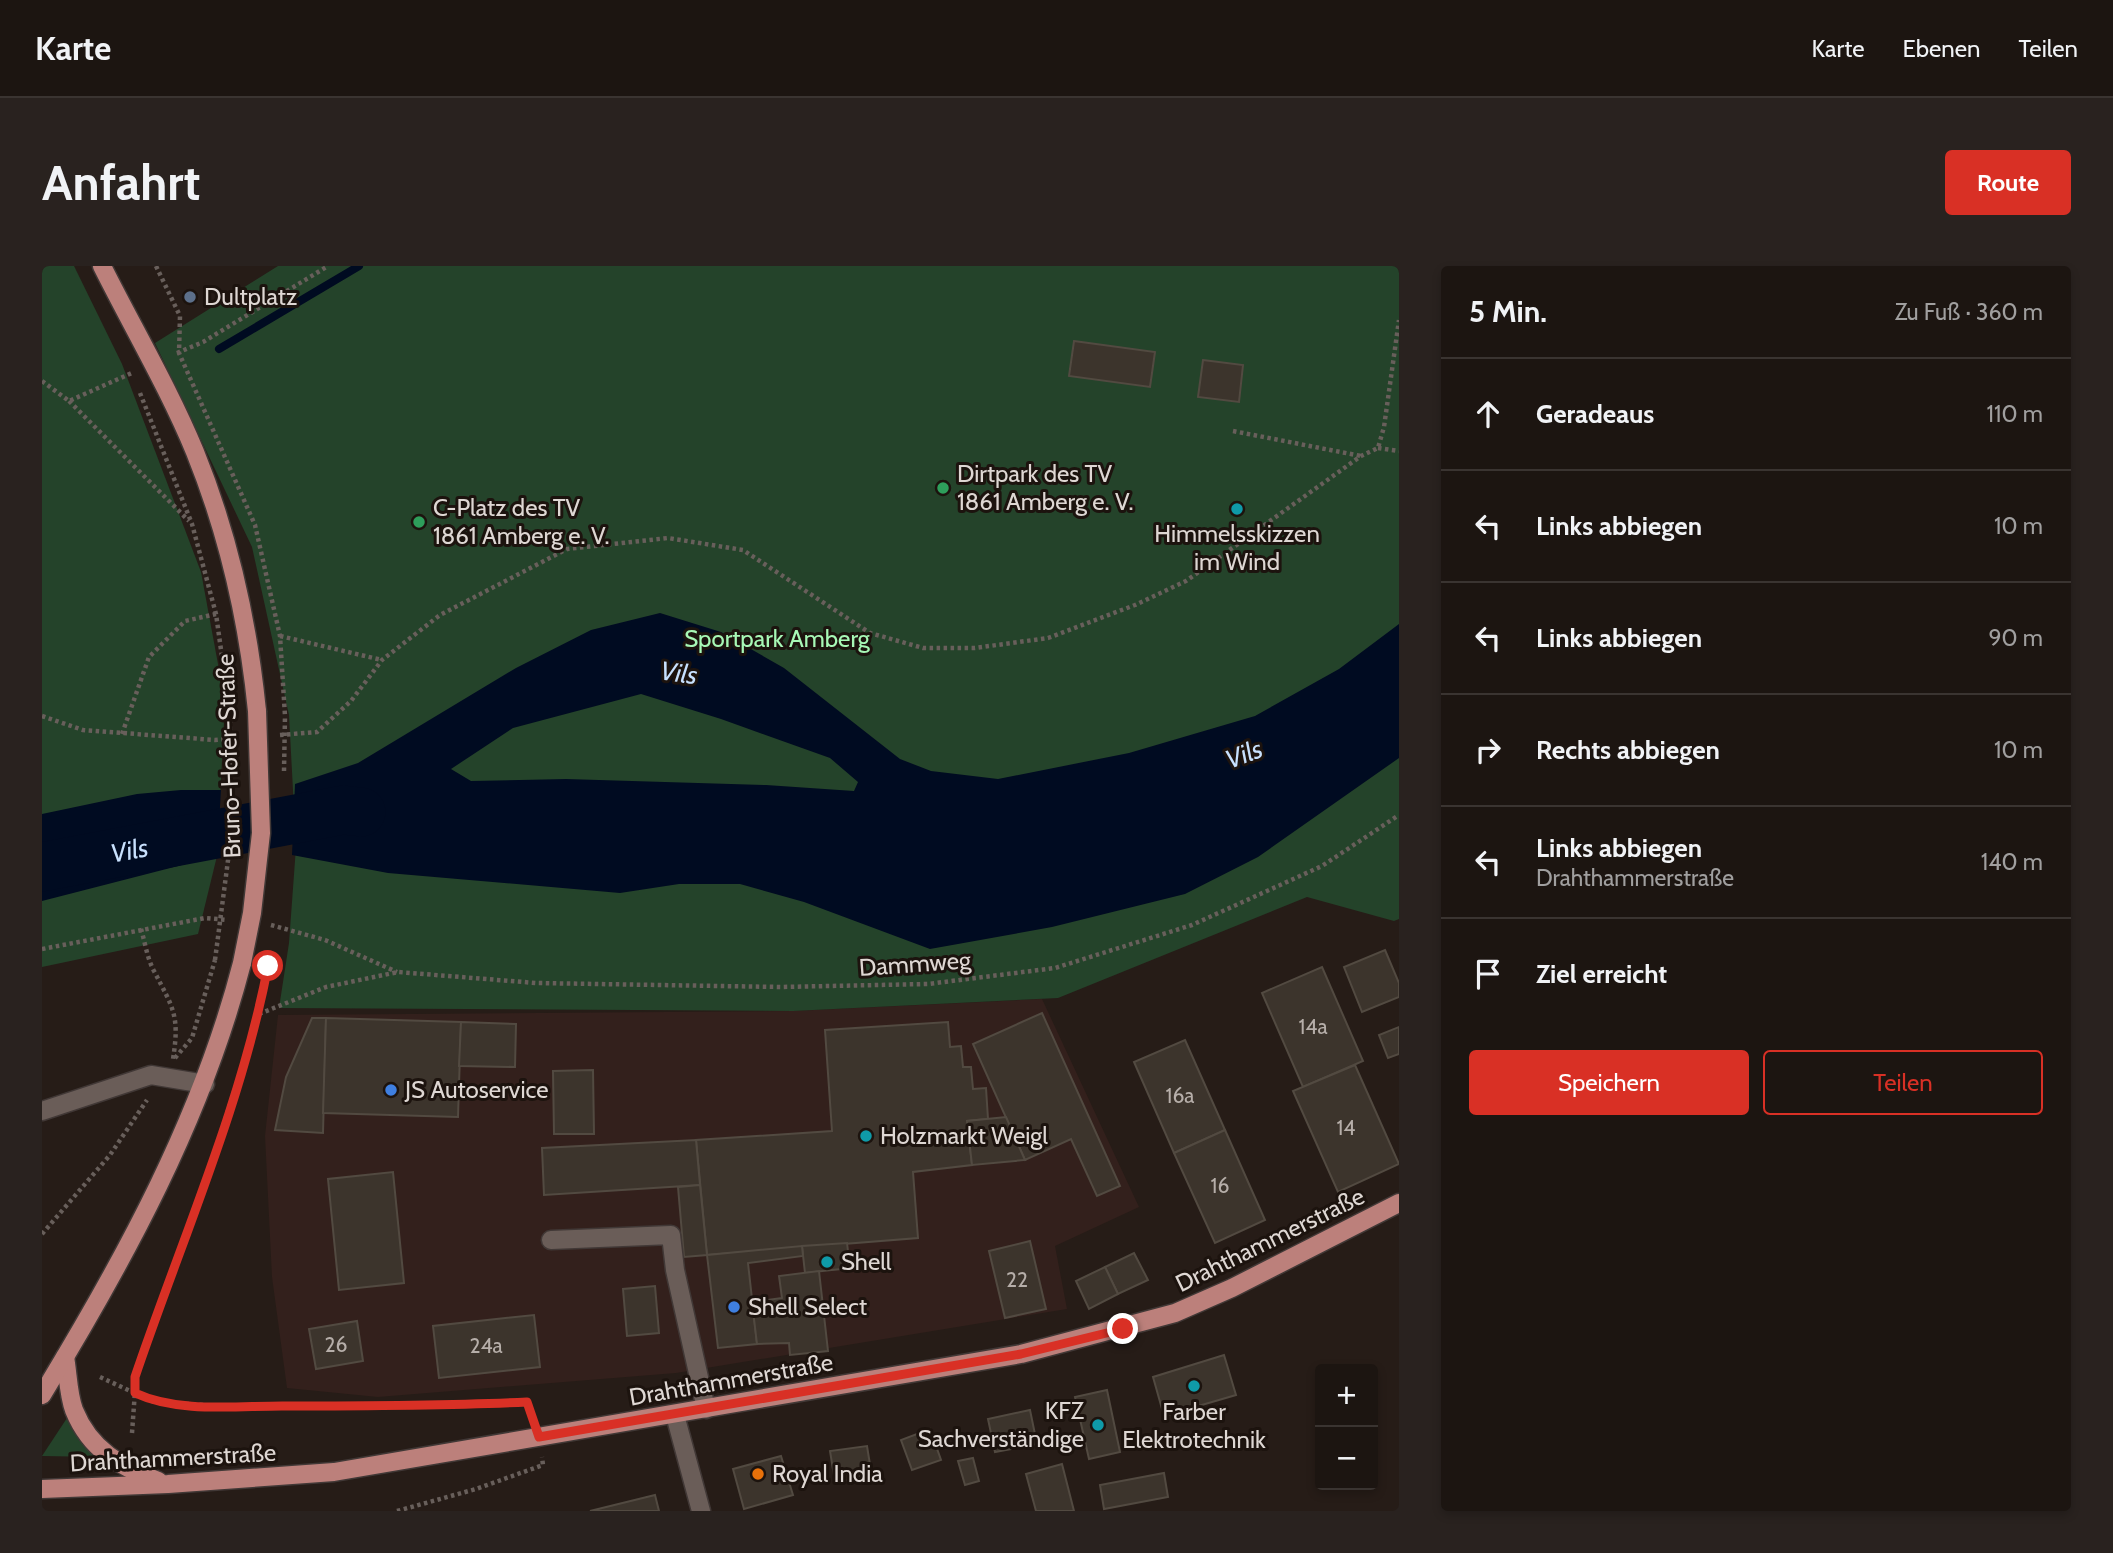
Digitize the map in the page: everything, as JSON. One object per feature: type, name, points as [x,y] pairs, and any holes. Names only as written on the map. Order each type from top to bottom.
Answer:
[{"type":"main road","name":"Bruno-Hofer-Straße","points":[[42,1395],[164,1178],[205,1084],[242,963],[252,913],[261,833],[257,711],[249,636],[230,553],[195,452],[103,266]]},
{"type":"main road","name":"Drahthammerstraße","points":[[42,1489],[168,1484],[334,1472],[1021,1354],[1175,1313],[1232,1288],[1399,1203]]},
{"type":"main road","points":[[65,1357],[74,1409],[91,1439],[122,1467],[168,1484]]},
{"type":"street","points":[[42,1111],[152,1075],[205,1084]]},
{"type":"street","points":[[551,1240],[671,1235],[675,1270],[706,1409]]},
{"type":"street","points":[[675,1415],[701,1511]]},
{"type":"path","points":[[156,266],[180,316],[179,353],[203,342],[328,266]]},
{"type":"path","points":[[1378,448],[1384,427],[1399,320]]},
{"type":"path","points":[[42,1234],[110,1156],[173,1060],[192,1038],[215,960],[230,845],[230,713],[216,614],[192,524],[126,361]]},
{"type":"path","points":[[69,401],[152,365]]},
{"type":"path","points":[[42,381],[69,401],[192,524]]},
{"type":"path","points":[[1233,431],[1361,456]]},
{"type":"path","points":[[317,732],[351,701],[382,660],[440,615],[567,549],[668,538],[743,550],[870,633],[923,648],[975,648],[1048,638],[1135,605],[1186,581],[1361,456],[1378,448],[1399,451]]},
{"type":"path","points":[[122,734],[149,657],[185,621],[216,614]]},
{"type":"path","points":[[280,636],[382,660]]},
{"type":"path","points":[[42,716],[83,730],[215,740]]},
{"type":"path","name":"Dammweg","points":[[259,1014],[326,987],[398,972],[536,983],[781,987],[928,984],[1055,968],[1192,925],[1322,866],[1399,815]]},
{"type":"path","points":[[141,929],[152,968],[171,1000],[178,1031],[173,1060]]},
{"type":"path","points":[[132,1433],[135,1377],[202,1192],[259,1014],[268,966]]},
{"type":"path","points":[[100,1377],[154,1402],[220,1406],[436,1406],[527,1402],[539,1437],[543,1465],[475,1489],[397,1511]]},
{"type":"shaded area","points":[[1042,999],[1139,1207],[1055,1246],[1067,1309],[676,1373],[378,1397],[287,1388],[272,1277],[265,1136],[278,1015],[793,1011]]},
{"type":"green space","points":[[42,266],[74,266],[122,364],[201,572],[225,702],[217,856],[198,934],[42,967]]},
{"type":"green space","name":"Sportpark Amberg","points":[[278,266],[1399,266],[1399,919],[1394,921],[1307,897],[1058,998],[793,1011],[279,1008],[289,943],[296,847],[289,715],[252,547],[155,343]]},
{"type":"green space","points":[[69,1415],[99,1457],[42,1456]]},
{"type":"water","points":[[660,613],[721,632],[784,668],[900,759],[931,771],[998,779],[1129,753],[1255,716],[1339,669],[1399,624],[1399,758],[1258,857],[1185,894],[1052,927],[930,949],[804,902],[740,884],[679,884],[620,893],[388,873],[292,855],[295,784],[358,763],[516,668],[591,630]],"holes":[[[641,694],[830,758],[858,782],[854,791],[766,785],[566,779],[471,781],[451,769],[513,728]]]},
{"type":"water","points":[[221,790],[217,856],[42,901],[42,814],[137,794]]},
{"type":"building","points":[[1074,341],[1155,352],[1150,387],[1069,376]]},
{"type":"building","points":[[1203,360],[1243,365],[1239,402],[1198,397]]},
{"type":"building","points":[[1385,950],[1399,983],[1399,997],[1362,1012],[1344,967]]},
{"type":"building","points":[[1322,967],[1363,1061],[1303,1087],[1262,993]]},
{"type":"building","points":[[1042,1013],[1120,1186],[1097,1196],[1071,1139],[1025,1160],[973,1044]]},
{"type":"building","points":[[312,1018],[326,1018],[323,1133],[275,1130],[286,1077]]},
{"type":"building","name":"JS Autoservice","points":[[326,1018],[461,1022],[458,1117],[323,1113]]},
{"type":"building","points":[[461,1022],[516,1024],[515,1067],[459,1066]]},
{"type":"building","name":"Holzmarkt Weigl","points":[[948,1022],[950,1047],[961,1046],[963,1067],[971,1067],[973,1089],[986,1088],[988,1119],[967,1121],[972,1165],[913,1172],[918,1238],[707,1255],[696,1140],[832,1131],[825,1030]]},
{"type":"building","points":[[1399,1027],[1399,1054],[1388,1058],[1379,1035]]},
{"type":"building","points":[[1185,1040],[1225,1130],[1174,1153],[1134,1062]]},
{"type":"building","points":[[1355,1065],[1399,1164],[1338,1192],[1293,1091]]},
{"type":"building","points":[[593,1070],[594,1134],[554,1134],[553,1071]]},
{"type":"building","points":[[1006,1117],[1025,1160],[972,1165],[967,1121]]},
{"type":"building","points":[[1225,1130],[1265,1220],[1215,1243],[1174,1153]]},
{"type":"building","points":[[696,1140],[700,1185],[544,1195],[542,1148]]},
{"type":"building","points":[[393,1172],[404,1283],[339,1290],[328,1179]]},
{"type":"building","points":[[700,1185],[707,1255],[684,1257],[678,1187]]},
{"type":"building","points":[[1030,1241],[1046,1309],[1005,1318],[989,1251]]},
{"type":"building","name":"Shell","points":[[847,1243],[850,1268],[805,1273],[802,1246]]},
{"type":"building","points":[[802,1246],[803,1256],[748,1263],[757,1344],[718,1348],[707,1255]]},
{"type":"building","points":[[1134,1253],[1148,1280],[1118,1294],[1105,1267]]},
{"type":"building","points":[[1105,1267],[1118,1294],[1089,1309],[1076,1281]]},
{"type":"building","points":[[819,1271],[828,1351],[790,1355],[789,1343],[757,1344],[752,1302],[782,1298],[779,1276]]},
{"type":"building","points":[[655,1286],[659,1333],[627,1336],[623,1289]]},
{"type":"building","points":[[534,1315],[540,1367],[439,1378],[433,1326]]},
{"type":"building","points":[[357,1321],[363,1361],[316,1369],[309,1329]]},
{"type":"building","name":"Farber Elektrotechnik","points":[[1224,1355],[1236,1395],[1164,1416],[1153,1377]]},
{"type":"building","name":"KFZ Sachverständige","points":[[1107,1390],[1120,1452],[1089,1459],[1075,1397]]},
{"type":"building","points":[[1030,1410],[1037,1444],[995,1452],[988,1419]]},
{"type":"building","points":[[930,1429],[941,1460],[912,1470],[901,1440]]},
{"type":"building","points":[[867,1446],[872,1477],[835,1482],[830,1451]]},
{"type":"building","points":[[781,1456],[793,1495],[744,1509],[733,1469]]},
{"type":"building","points":[[973,1458],[979,1481],[965,1485],[958,1461]]},
{"type":"building","points":[[1062,1464],[1074,1511],[1036,1511],[1026,1474]]},
{"type":"building","points":[[1164,1473],[1168,1497],[1104,1509],[1100,1485]]},
{"type":"building","points":[[655,1495],[659,1511],[590,1511]]},
{"type":"waterway","points":[[219,349],[359,266]]},
{"type":"waterway","name":"Vils","points":[[42,867],[343,810],[361,812]]},
{"type":"place","name":"Dultplatz","points":[[190,297]]},
{"type":"place","name":"Dirtpark des TV 1861 Amberg e. V.","points":[[943,488]]},
{"type":"place","name":"Himmelsskizzen im Wind","points":[[1237,509]]},
{"type":"place","name":"C-Platz des TV 1861 Amberg e. V.","points":[[419,522]]},
{"type":"place","name":"JS Autoservice","points":[[391,1090]]},
{"type":"place","name":"Holzmarkt Weigl","points":[[866,1136]]},
{"type":"place","name":"Shell","points":[[827,1262]]},
{"type":"place","name":"Shell Select","points":[[734,1307]]},
{"type":"place","name":"Farber Elektrotechnik","points":[[1194,1386]]},
{"type":"place","name":"KFZ Sachverständige","points":[[1098,1425]]},
{"type":"place","name":"Royal India","points":[[758,1474]]},
{"type":"route","points":[[268,966],[259,1014],[202,1192],[135,1377],[135,1393],[154,1402],[220,1406],[436,1406],[527,1402],[539,1437],[1021,1354],[1123,1329]]}]
